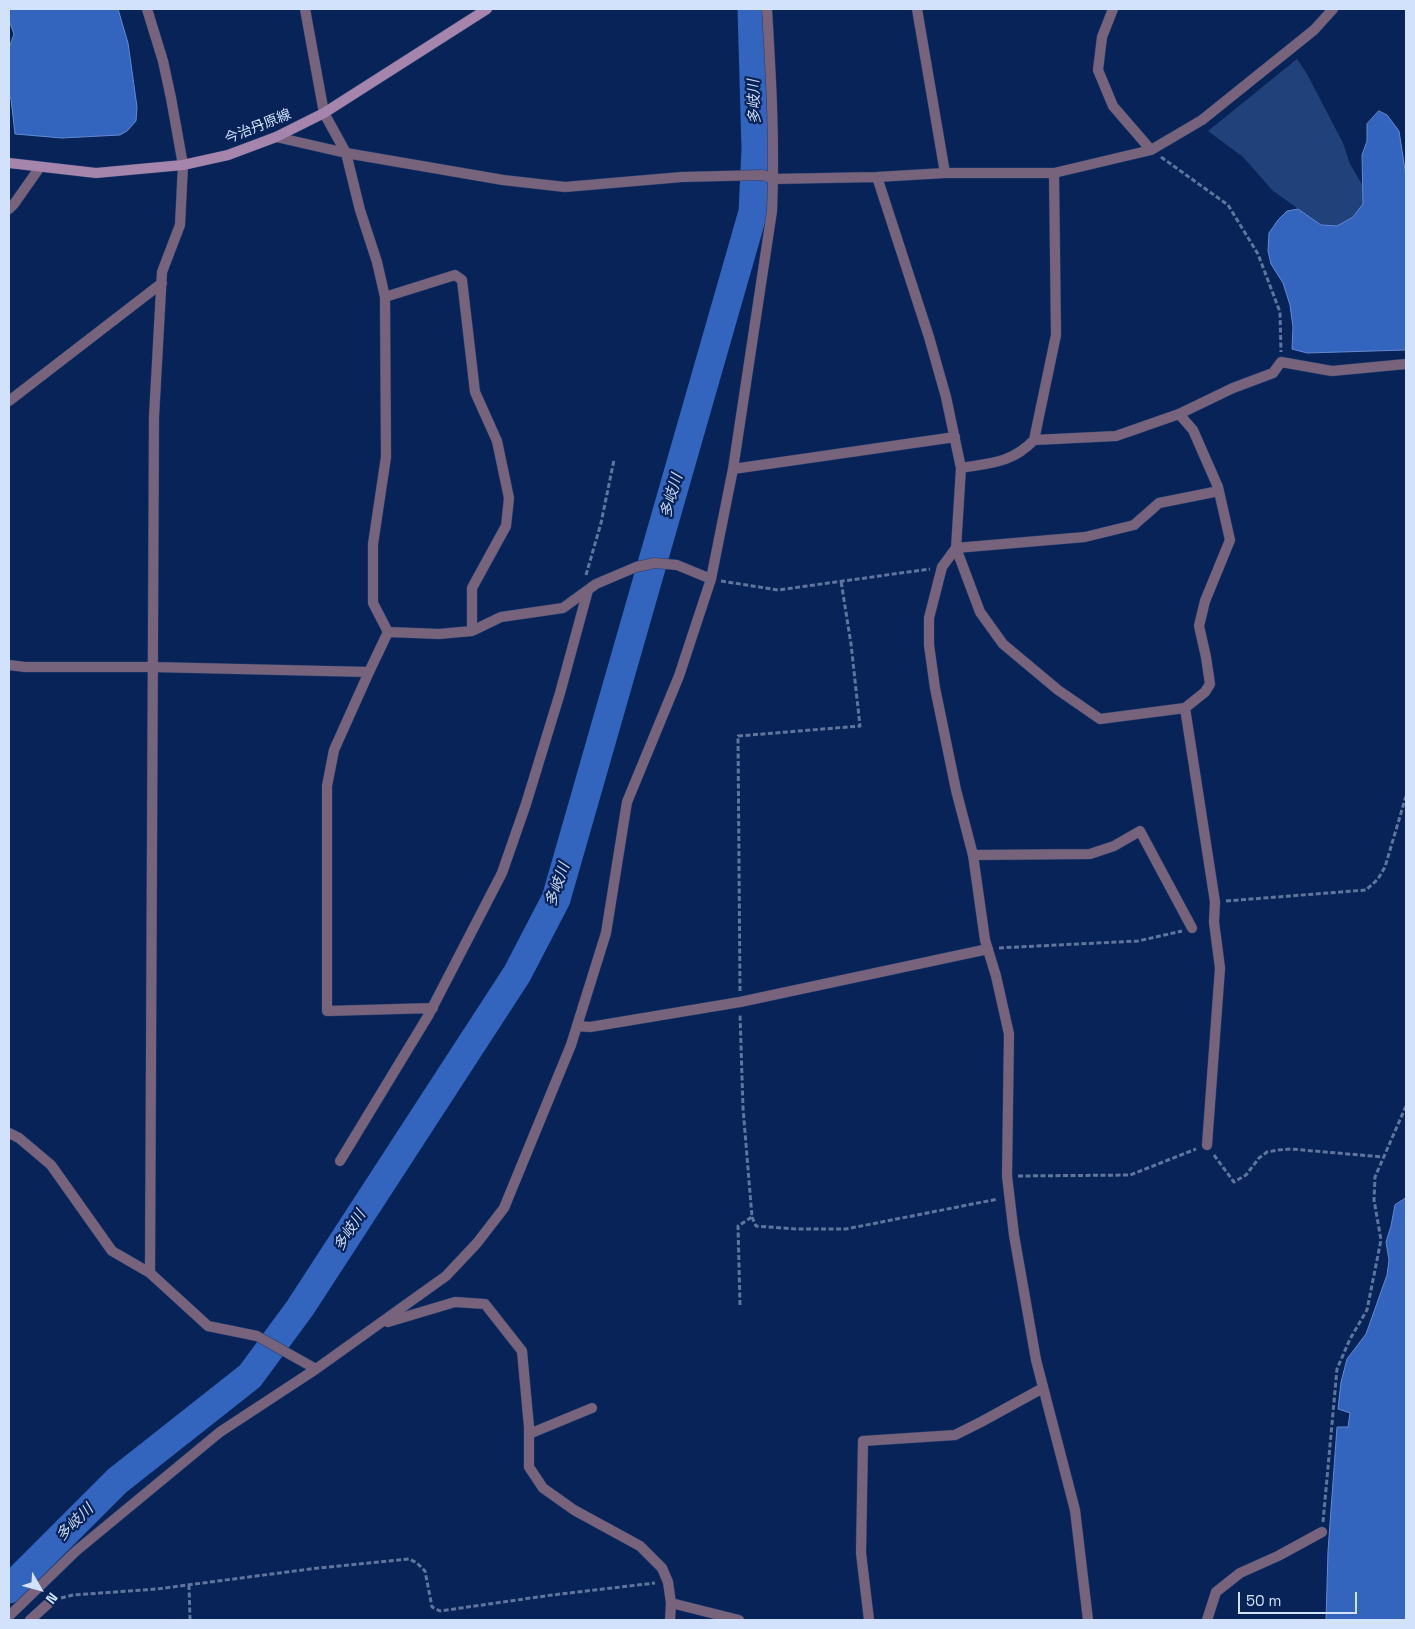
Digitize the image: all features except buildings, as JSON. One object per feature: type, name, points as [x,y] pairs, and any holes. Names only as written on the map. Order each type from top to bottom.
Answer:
[{"type":"main road","name":"今治丹原線","points":[[9,163],[96,173],[183,164],[228,155],[276,137],[324,113],[487,9]]},
{"type":"street","points":[[147,9],[163,61],[183,164],[180,225],[162,272],[154,417],[150,1273]]},
{"type":"street","points":[[306,9],[324,113],[346,153],[360,210],[378,262],[385,297],[386,457],[373,544],[373,604],[388,632]]},
{"type":"street","points":[[9,1616],[76,1551],[220,1432],[316,1369],[446,1276],[477,1243],[504,1208],[571,1045],[606,933],[627,802],[679,676],[710,579],[733,469],[772,211],[772,101],[767,9]]},
{"type":"street","points":[[917,9],[945,173]]},
{"type":"street","points":[[1113,9],[1102,37],[1098,70],[1114,106],[1151,150]]},
{"type":"street","points":[[276,137],[346,153],[503,180],[565,187],[682,177],[763,175],[773,179],[877,177],[945,173],[1054,172],[1151,150],[1202,120],[1314,30],[1333,9]]},
{"type":"street","points":[[9,209],[40,167]]},
{"type":"street","points":[[960,468],[1007,460],[1034,440],[1056,335],[1054,172]]},
{"type":"street","points":[[877,177],[929,337],[946,396],[960,468],[956,548],[980,612],[1003,644],[1058,690],[1100,719],[1185,708],[1205,692],[1210,684],[1199,626],[1205,601],[1230,540],[1219,491],[1193,430],[1179,414]]},
{"type":"street","points":[[385,297],[455,274],[462,280],[475,392],[497,441],[508,498],[506,526],[472,588],[472,631]]},
{"type":"street","points":[[9,401],[162,283]]},
{"type":"street","points":[[1034,440],[1116,436],[1179,414],[1233,388],[1272,373],[1281,362],[1332,371],[1406,364]]},
{"type":"street","points":[[733,469],[955,437]]},
{"type":"street","points":[[1088,1620],[1075,1510],[1032,1341],[1009,1197],[1007,1176],[1009,1034],[996,976],[985,940],[973,855],[956,790],[935,688],[929,646],[928,618],[942,567],[956,548],[1085,537],[1134,525],[1159,503],[1219,491]]},
{"type":"street","points":[[388,632],[439,634],[472,631],[501,618],[563,608],[596,584],[636,567],[655,563],[677,565],[710,579]]},
{"type":"street","points":[[340,1161],[433,1008],[502,873],[526,804],[560,693],[585,592]]},
{"type":"street","points":[[388,632],[334,750],[327,786],[326,1011],[433,1008]]},
{"type":"street","points":[[9,665],[25,667],[152,667],[369,672]]},
{"type":"street","points":[[1185,708],[1215,902],[1214,922],[1220,968],[1207,1144]]},
{"type":"street","points":[[973,855],[1090,854],[1114,846],[1140,831],[1192,928]]},
{"type":"street","points":[[577,1026],[590,1027],[740,1002],[988,949]]},
{"type":"street","points":[[9,1133],[19,1138],[51,1165],[112,1251],[150,1273],[208,1326],[257,1336],[316,1369]]},
{"type":"street","points":[[380,1324],[454,1302],[485,1304],[522,1351],[530,1467],[543,1488],[574,1510],[640,1546],[662,1568],[668,1582],[671,1602],[670,1620]]},
{"type":"street","points":[[869,1620],[861,1553],[863,1441],[955,1434],[1043,1388]]},
{"type":"street","points":[[529,1434],[592,1408]]},
{"type":"street","points":[[1207,1620],[1216,1592],[1234,1577],[1322,1532]]},
{"type":"street","points":[[30,1620],[51,1601]]},
{"type":"street","points":[[671,1602],[739,1620]]},
{"type":"path","points":[[1151,150],[1228,205],[1233,213],[1258,254],[1280,312],[1281,362]]},
{"type":"path","points":[[585,592],[586,575],[601,523],[614,460]]},
{"type":"path","points":[[710,579],[778,590],[942,567]]},
{"type":"path","points":[[841,582],[851,644],[860,726],[738,736],[740,1002],[743,1108],[752,1217],[756,1226],[846,1228],[1009,1197]]},
{"type":"path","points":[[1215,902],[1366,890],[1378,879],[1385,867],[1406,796]]},
{"type":"path","points":[[988,949],[1138,941],[1192,928]]},
{"type":"path","points":[[1322,1532],[1337,1369],[1350,1339],[1367,1310],[1381,1240],[1374,1200],[1375,1177],[1406,1106]]},
{"type":"path","points":[[1007,1176],[1130,1175],[1207,1144],[1234,1182],[1246,1175],[1263,1155],[1278,1150],[1291,1149],[1383,1158]]},
{"type":"path","points":[[740,1305],[738,1226],[752,1217]]},
{"type":"path","points":[[51,1601],[73,1595],[189,1585],[310,1569],[409,1559],[425,1570],[432,1607],[440,1611],[668,1582]]},
{"type":"path","points":[[189,1585],[190,1620]]},
{"type":"shaded area","points":[[9,9],[118,9],[128,43],[137,107],[136,121],[127,131],[120,135],[62,138],[15,134],[11,99],[9,96],[9,48],[14,34],[9,20]]},
{"type":"shaded area","points":[[1297,59],[1307,74],[1343,143],[1350,164],[1363,186],[1363,204],[1353,217],[1337,226],[1321,225],[1273,191],[1243,157],[1208,131]]},
{"type":"shaded area","points":[[1379,111],[1387,115],[1399,131],[1406,176],[1406,350],[1307,353],[1292,349],[1293,327],[1290,305],[1283,283],[1271,264],[1268,251],[1269,233],[1287,211],[1298,209],[1321,225],[1337,226],[1353,217],[1363,204],[1362,155],[1367,141],[1367,124]]},
{"type":"shaded area","points":[[1406,1198],[1406,1620],[1326,1620],[1328,1551],[1337,1427],[1348,1427],[1350,1413],[1338,1409],[1341,1382],[1347,1359],[1366,1334],[1387,1275],[1389,1260],[1386,1242],[1395,1205]]},
{"type":"waterway","name":"多岐川","points":[[9,1589],[117,1481],[250,1376],[300,1308],[517,974],[556,899],[753,212],[756,149],[752,9]]}]
